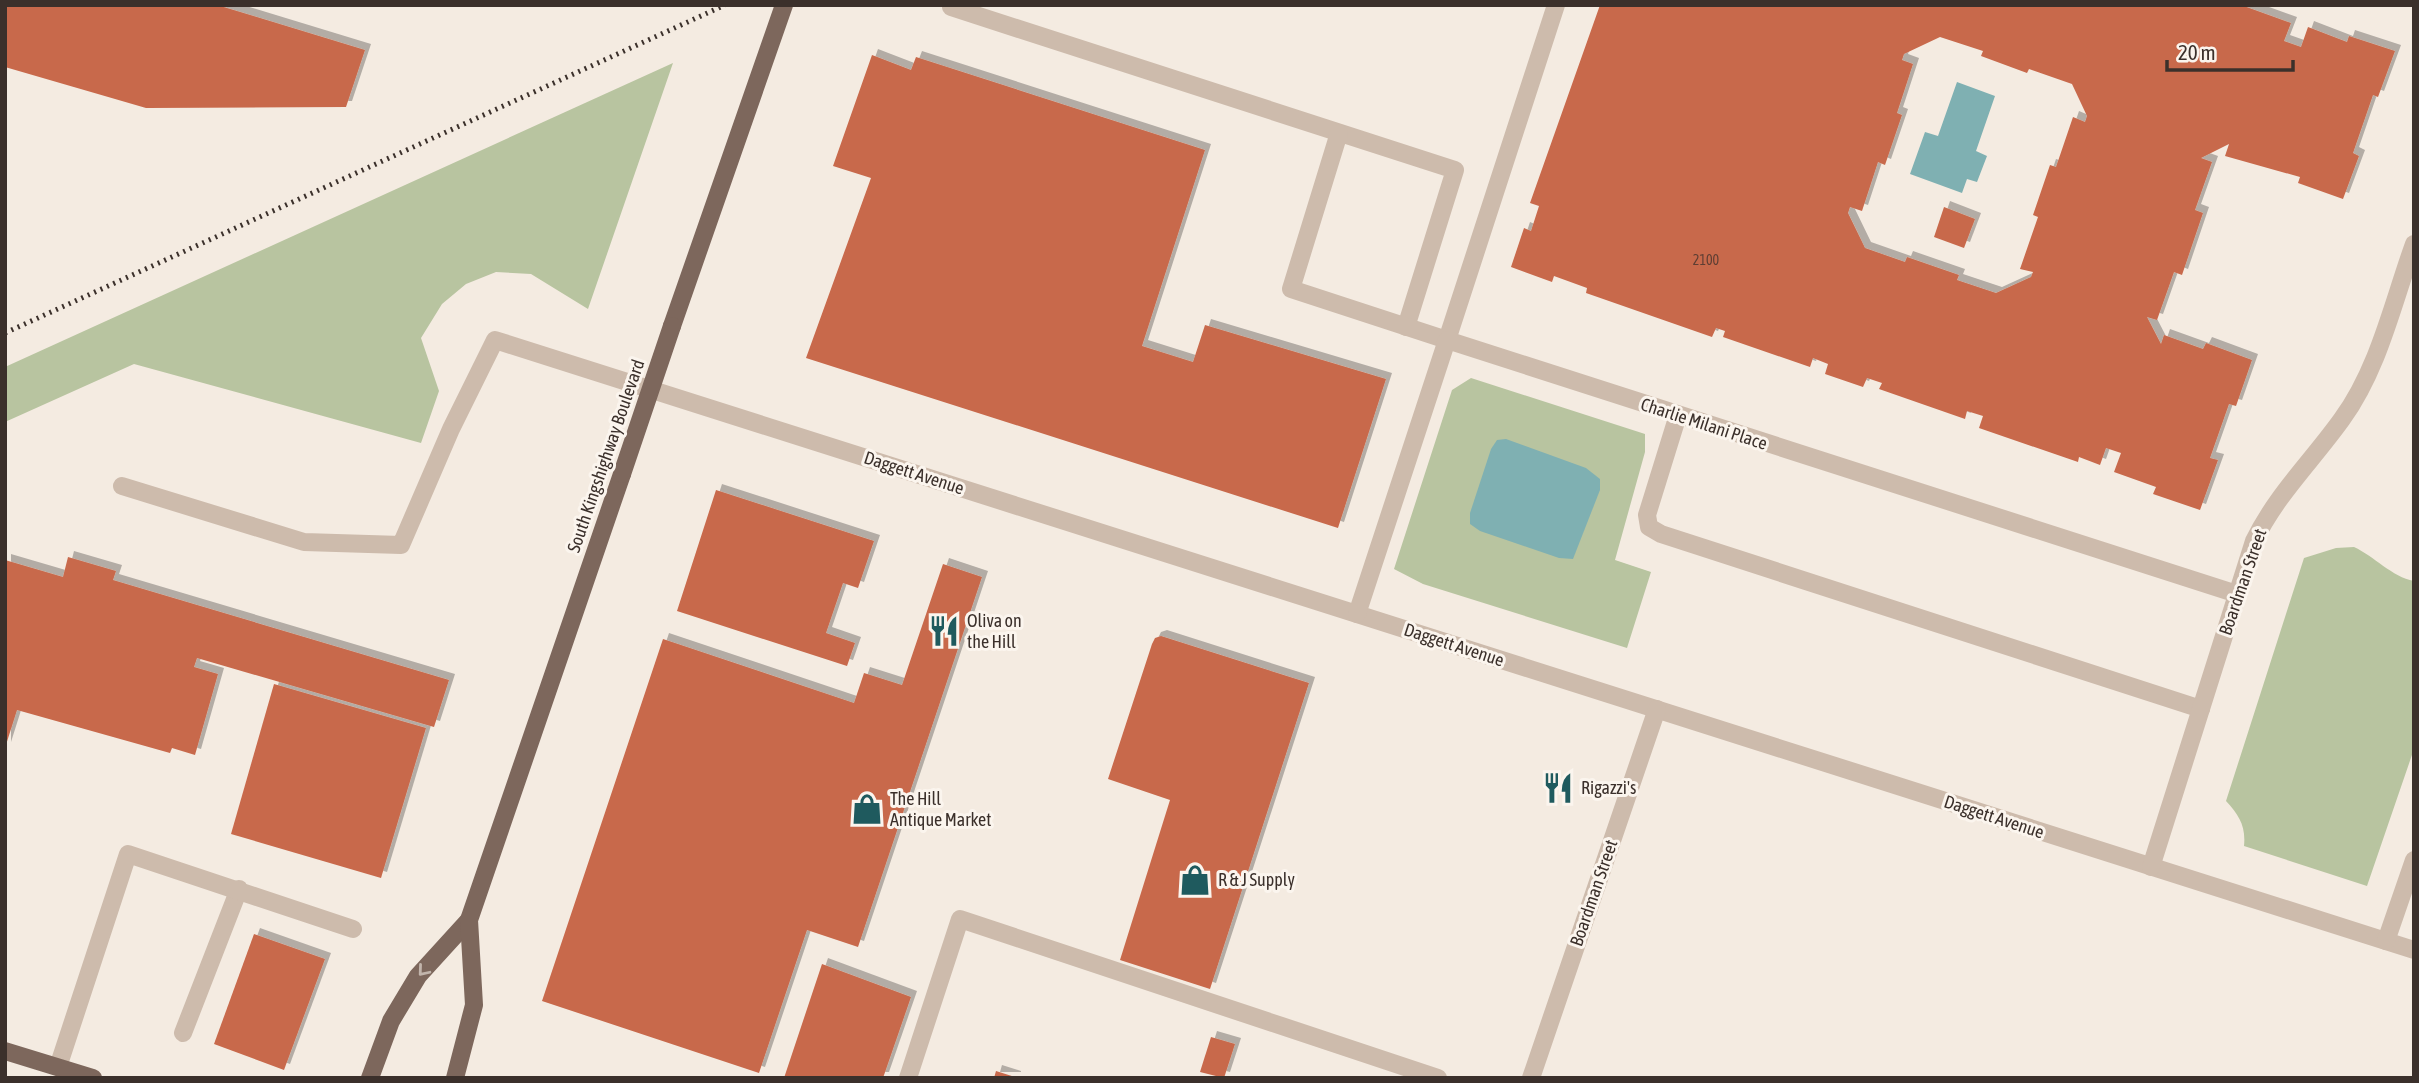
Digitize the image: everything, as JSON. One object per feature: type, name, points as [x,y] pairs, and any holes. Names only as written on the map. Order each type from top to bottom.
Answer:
[{"type":"main road","name":"South Kingshighway Boulevard","points":[[455,1078],[474,1005],[469,920],[784,5]]},
{"type":"main road","name":"South Kingshighway Boulevard","points":[[370,1078],[391,1021],[418,976],[469,920]]},
{"type":"main road","points":[[5,1051],[93,1078]]},
{"type":"street","points":[[1357,614],[1556,5]]},
{"type":"street","points":[[951,7],[1455,170],[1406,327]]},
{"type":"street","name":"Charlie Milani Place","points":[[1339,133],[1291,289],[2237,594]]},
{"type":"street","name":"Boardman Street","points":[[2151,867],[2254,541],[2269,511],[2342,419],[2363,384],[2414,244]]},
{"type":"street","name":"Daggett Avenue","points":[[122,486],[304,542],[401,545],[451,429],[495,340],[2414,950]]},
{"type":"street","points":[[1678,415],[1647,515],[1649,527],[1661,534],[2201,709]]},
{"type":"street","name":"Boardman Street","points":[[1531,1078],[1657,709]]},
{"type":"street","points":[[58,1067],[128,854],[353,929]]},
{"type":"street","points":[[2386,941],[2414,860]]},
{"type":"street","points":[[183,1033],[239,889]]},
{"type":"street","points":[[908,1078],[960,919],[1437,1078]]},
{"type":"green space","points":[[673,63],[588,309],[531,274],[496,272],[466,284],[442,304],[421,338],[439,391],[421,443],[134,364],[5,422],[5,367]]},
{"type":"green space","points":[[1471,378],[1645,434],[1645,452],[1615,560],[1651,572],[1627,648],[1423,584],[1394,569],[1452,390]]},
{"type":"green space","points":[[2354,547],[2398,575],[2414,581],[2414,749],[2367,886],[2244,846],[2241,821],[2226,801],[2304,558],[2336,548]]},
{"type":"water","points":[[1957,82],[1995,96],[1976,151],[1987,156],[1977,182],[1967,179],[1962,193],[1910,174],[1925,132],[1938,136]]},
{"type":"water","points":[[1506,439],[1586,468],[1600,479],[1600,490],[1573,559],[1559,558],[1480,531],[1470,524],[1470,513],[1491,449],[1497,440]]},
{"type":"building","points":[[5,5],[217,5],[365,50],[346,107],[146,108],[5,67]]},
{"type":"building","points":[[1600,5],[2241,5],[2291,23],[2284,41],[2301,47],[2308,27],[2347,42],[2349,36],[2395,51],[2378,97],[2373,95],[2353,153],[2359,156],[2343,199],[2298,183],[2300,177],[2225,156],[2229,144],[2201,158],[2212,162],[2195,210],[2203,213],[2182,275],[2174,272],[2157,320],[2147,317],[2161,344],[2164,335],[2203,349],[2206,343],[2252,360],[2236,406],[2229,404],[2210,458],[2218,460],[2200,510],[2153,494],[2156,487],[2114,472],[2121,453],[2106,448],[2100,465],[2079,457],[2078,462],[1979,428],[1983,416],[1967,411],[1965,419],[1879,389],[1882,383],[1867,378],[1863,387],[1825,374],[1828,364],[1813,358],[1810,367],[1723,337],[1725,331],[1716,328],[1712,337],[1586,293],[1587,288],[1554,276],[1552,282],[1511,267],[1524,228],[1531,231],[1539,206],[1530,203]],"holes":[[[1940,37],[1983,51],[1981,56],[2027,73],[2029,69],[2072,84],[2087,116],[2085,122],[2073,117],[2056,167],[2050,165],[2033,215],[2038,217],[2020,269],[2033,272],[2031,277],[1996,293],[1957,280],[1959,275],[1907,257],[1905,262],[1865,248],[1848,213],[1850,207],[1862,211],[1878,162],[1885,165],[1902,115],[1897,113],[1913,64],[1902,60],[1904,54]]]},
{"type":"building","points":[[872,55],[911,70],[916,57],[1205,150],[1142,346],[1193,362],[1205,325],[1386,379],[1338,528],[806,358],[871,178],[833,166]]},
{"type":"building","points":[[1944,207],[1975,219],[1964,248],[1934,237]]},
{"type":"building","points":[[716,490],[874,541],[858,588],[843,583],[826,633],[855,643],[847,666],[677,611]]},
{"type":"building","points":[[68,557],[116,571],[113,580],[449,680],[434,727],[197,658],[194,667],[218,674],[195,755],[172,748],[170,753],[17,710],[5,748],[5,560],[63,577]]},
{"type":"building","points":[[943,564],[982,577],[858,947],[807,930],[759,1073],[542,1001],[663,639],[854,703],[864,673],[902,685]]},
{"type":"building","name":"R & J Supply","points":[[1161,636],[1309,683],[1210,989],[1120,960],[1170,800],[1108,779],[1152,644],[1155,638]]},
{"type":"building","points":[[274,684],[426,728],[381,878],[231,834]]},
{"type":"building","points":[[254,934],[325,959],[284,1070],[214,1044]]},
{"type":"building","points":[[822,964],[911,997],[883,1078],[784,1078]]},
{"type":"building","points":[[1211,1037],[1235,1044],[1224,1078],[1200,1072]]},
{"type":"building","points":[[996,1071],[1015,1077],[1015,1078],[994,1078]]},
{"type":"railway","points":[[5,333],[725,5]]},
{"type":"place","name":"Oliva on the Hill","points":[[944,631]]},
{"type":"place","name":"Rigazzi's","points":[[1558,788]]},
{"type":"place","name":"The Hill Antique Market","points":[[867,809]]},
{"type":"place","name":"R & J Supply","points":[[1195,880]]}]
